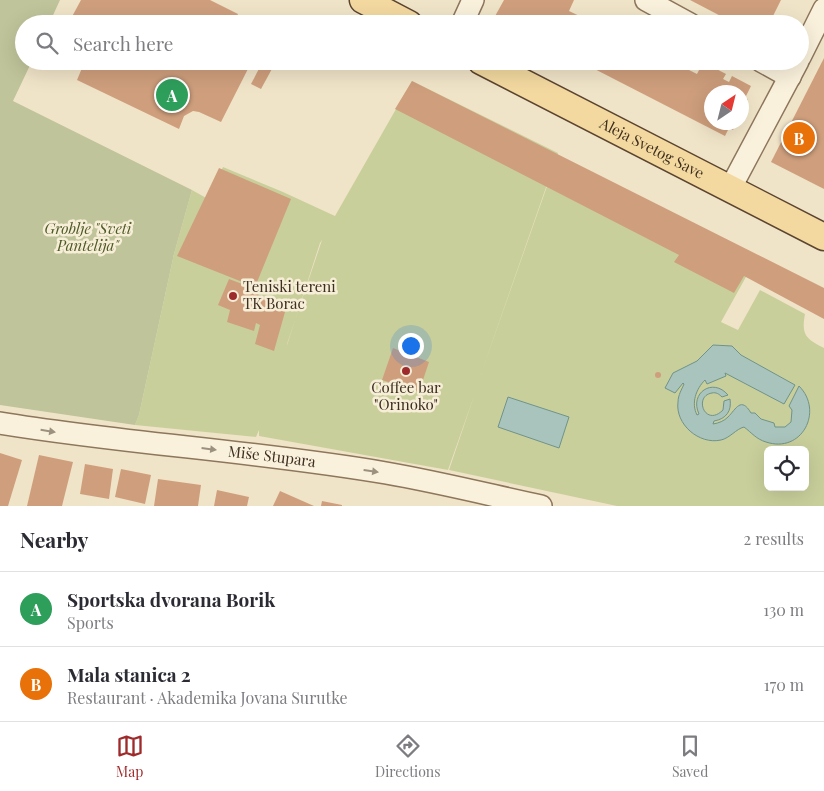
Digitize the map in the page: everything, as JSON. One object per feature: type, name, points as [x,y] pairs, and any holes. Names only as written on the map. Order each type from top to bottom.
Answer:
[{"type":"main road","points":[[363,0],[392,15]]},
{"type":"main road","name":"Aleja Svetog Save","points":[[499,70],[824,237]]},
{"type":"street","points":[[466,15],[473,0]]},
{"type":"street","points":[[646,0],[674,15]]},
{"type":"street","points":[[809,39],[824,10]]},
{"type":"street","points":[[730,189],[793,70]]},
{"type":"street","name":"Miše Stupara","points":[[0,423],[60,433],[200,448],[387,473],[541,506]]},
{"type":"green space","name":"Groblje \"Sveti Pantelija\"","points":[[0,0],[60,0],[53,15],[15,15],[15,70],[28,70],[13,101],[192,190],[174,254],[139,415],[135,425],[0,405]]},
{"type":"green space","points":[[412,81],[558,153],[481,374],[558,155],[757,257],[721,322],[738,330],[760,290],[805,314],[804,327],[806,336],[824,348],[824,506],[617,506],[449,470],[474,396],[448,470],[259,436],[259,430],[256,437],[135,425],[139,415],[174,254],[192,190],[208,199],[223,167],[335,216]],"holes":[[[322,240],[295,319],[320,243]]]},
{"type":"water","points":[[713,345],[732,346],[741,355],[795,385],[784,404],[725,373],[726,376],[707,384],[705,380],[699,388],[695,396],[694,406],[697,415],[699,414],[697,400],[700,394],[704,390],[716,387],[728,395],[722,397],[713,393],[706,395],[702,404],[704,409],[711,415],[717,415],[723,410],[724,401],[730,399],[730,407],[725,416],[714,421],[713,424],[725,420],[736,408],[744,405],[751,413],[755,413],[761,419],[774,423],[775,427],[785,427],[791,422],[792,410],[789,406],[799,386],[806,396],[809,418],[799,436],[790,442],[779,444],[766,442],[757,438],[744,427],[724,439],[713,441],[697,436],[684,425],[680,418],[678,402],[684,384],[675,393],[665,388],[673,373],[697,361]]},
{"type":"water","points":[[508,397],[569,417],[559,448],[498,427]]},
{"type":"building","points":[[81,0],[210,0],[238,14],[238,15],[73,15]]},
{"type":"building","points":[[504,0],[574,0],[569,11],[577,15],[496,15]]},
{"type":"building","points":[[690,0],[781,0],[774,15],[719,15]]},
{"type":"building","points":[[824,58],[824,189],[771,162]]},
{"type":"building","points":[[81,70],[247,70],[221,122],[193,111],[184,116],[179,129],[77,80]]},
{"type":"building","points":[[258,70],[271,70],[261,89],[251,84]]},
{"type":"building","points":[[597,70],[689,70],[697,74],[699,70],[718,70],[726,74],[723,79],[729,82],[732,76],[751,86],[749,90],[749,85],[704,85],[704,125]]},
{"type":"building","points":[[412,81],[824,288],[824,319],[744,276],[734,293],[674,262],[679,255],[395,109]]},
{"type":"building","points":[[713,130],[728,130],[725,136]]},
{"type":"building","points":[[219,168],[291,199],[255,287],[177,256]]},
{"type":"building","points":[[229,279],[245,285],[244,289],[281,304],[285,312],[274,351],[255,344],[260,325],[256,323],[254,331],[227,322],[230,310],[218,305]]},
{"type":"building","name":"Coffee bar \"Orinoko\"","points":[[393,348],[429,362],[419,392],[382,380]]},
{"type":"building","points":[[658,372],[661,375],[658,378],[655,375]]},
{"type":"building","points":[[0,453],[22,460],[8,506],[0,506]]},
{"type":"building","points":[[39,455],[73,462],[62,506],[27,506]]},
{"type":"building","points":[[85,464],[113,469],[109,499],[80,494]]},
{"type":"building","points":[[121,469],[151,475],[145,504],[115,497]]},
{"type":"building","points":[[158,479],[201,485],[198,506],[154,506]]},
{"type":"building","points":[[217,490],[249,497],[247,506],[214,506]]},
{"type":"building","points":[[280,491],[314,506],[273,506]]},
{"type":"building","points":[[322,501],[342,505],[342,506],[321,506]]},
{"type":"place","name":"Sportska dvorana Borik","points":[[172,95]]},
{"type":"place","name":"Mala stanica 2","points":[[799,138]]},
{"type":"place","name":"Teniski tereni TK Borac","points":[[233,296]]},
{"type":"place","name":"Coffee bar \"Orinoko\"","points":[[406,371]]}]
